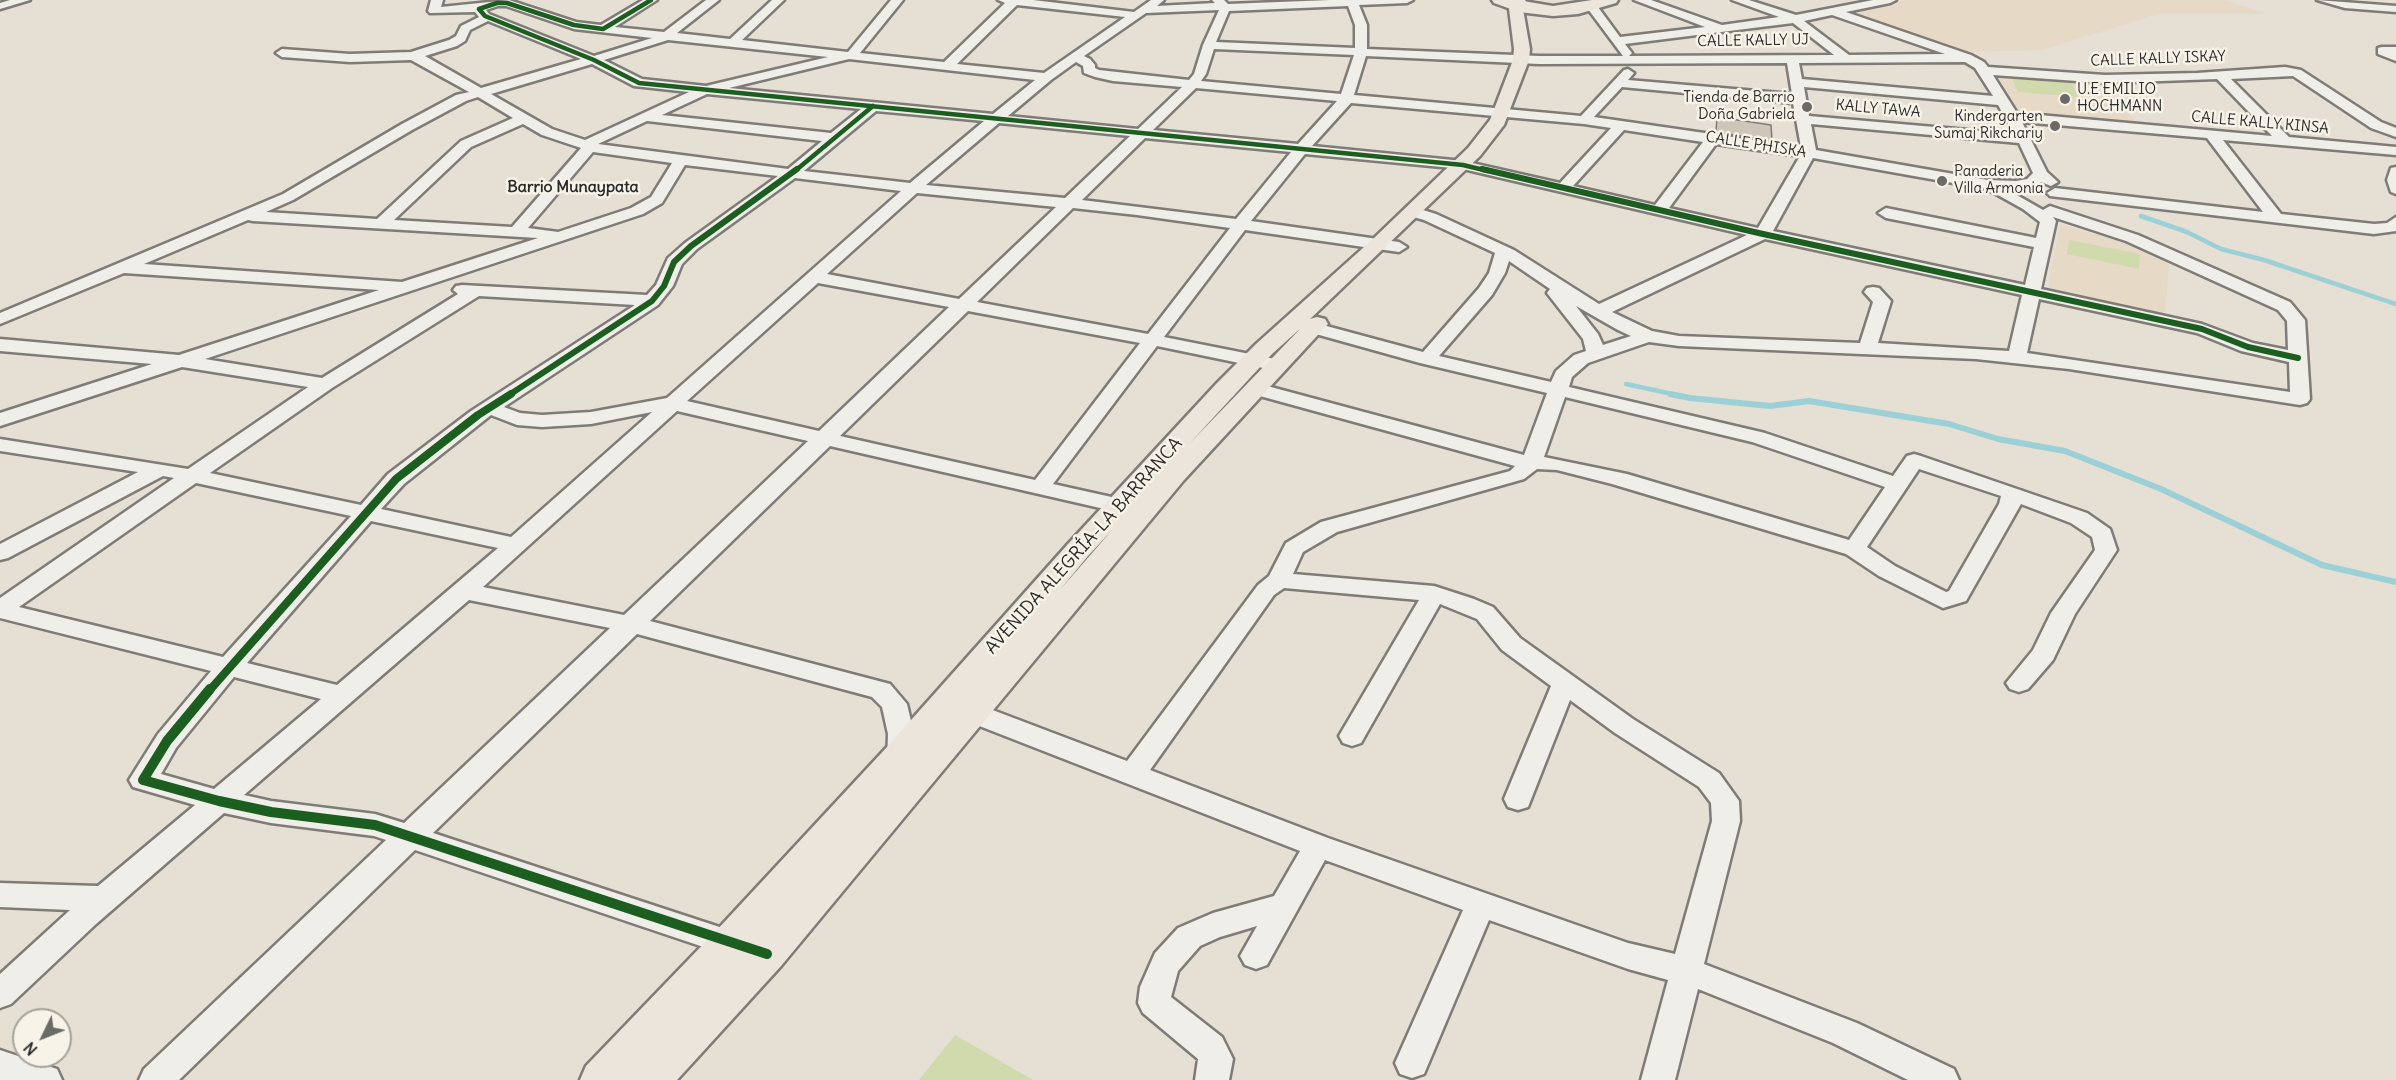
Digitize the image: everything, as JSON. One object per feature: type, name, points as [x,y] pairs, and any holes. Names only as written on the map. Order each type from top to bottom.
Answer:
[{"type":"highway","points":[[1518,4],[1561,11],[1587,2],[1610,0]]},
{"type":"main road","name":"AVENIDA ALEGRÍA-LA BARRANCA","points":[[601,1080],[1266,362],[1472,167],[1493,129],[1512,112],[1530,60],[1522,49],[1518,4]]},
{"type":"main road","name":"AVENIDA ALEGRÍA-LA BARRANCA","points":[[649,1080],[766,954],[973,713],[1131,508],[1256,389],[1266,362]]},
{"type":"street","points":[[0,6],[24,0]]},
{"type":"street","points":[[437,0],[434,11],[485,12],[594,60],[639,83],[1302,148],[1472,167],[1763,234],[2202,329],[2248,347],[2298,358]]},
{"type":"street","points":[[603,29],[651,0]]},
{"type":"street","points":[[0,319],[288,197],[407,127],[476,92],[651,43],[668,35],[713,0]]},
{"type":"street","points":[[734,42],[778,0]]},
{"type":"street","points":[[516,232],[588,146],[704,90],[852,55],[897,0]]},
{"type":"street","points":[[947,66],[1009,0],[1138,12],[1222,5],[1407,0]]},
{"type":"street","points":[[0,994],[103,899],[464,591],[913,188],[1046,77],[1158,0]]},
{"type":"street","points":[[1640,0],[1722,28]]},
{"type":"street","points":[[1738,0],[1795,19],[1844,57]]},
{"type":"street","points":[[1618,41],[1795,19],[1836,6],[1860,7],[1890,0]]},
{"type":"street","points":[[2323,0],[2346,5],[2396,9]]},
{"type":"street","points":[[282,53],[350,58],[412,56],[453,43],[461,38],[465,28],[500,2],[518,4],[574,25],[603,29],[1046,77]]},
{"type":"street","points":[[1040,487],[1241,224],[1302,148],[1346,100],[1361,52],[1361,26],[1352,2]]},
{"type":"street","points":[[1584,120],[1637,59],[1618,41],[1587,2]]},
{"type":"street","points":[[156,1080],[963,304],[1071,204],[1192,85],[1200,74],[1222,5]]},
{"type":"street","points":[[1836,6],[1980,65],[2013,117],[2041,174],[2050,181],[2055,193],[2017,357]]},
{"type":"street","name":"CALLE KALLY UJ","points":[[1209,45],[1530,60],[1966,58]]},
{"type":"street","points":[[2396,51],[2382,51],[2396,57]]},
{"type":"street","points":[[412,56],[422,59],[547,132],[604,151],[680,162],[1241,224],[1389,245]]},
{"type":"street","name":"CALLE PHISKA","points":[[1075,57],[1086,62],[1089,65],[1088,70],[1095,73],[1346,100],[1512,112],[1584,120],[1809,153],[1988,185]]},
{"type":"street","points":[[1599,311],[1763,234],[1809,153],[1792,58]]},
{"type":"street","name":"CALLE KALLY ISKAY","points":[[1984,71],[2105,79],[2197,77],[2285,71],[2297,74],[2376,125],[2396,133]]},
{"type":"street","points":[[2219,74],[2286,142]]},
{"type":"street","points":[[1795,82],[2003,101]]},
{"type":"street","points":[[1618,83],[1798,99]]},
{"type":"street","points":[[766,954],[375,825],[271,812],[219,801],[143,780],[166,741],[396,479],[490,408],[616,327],[652,301],[664,286],[674,262],[691,246],[791,174],[873,106]]},
{"type":"street","points":[[645,117],[835,138]]},
{"type":"street","name":"CALLE KALLY KINSA","points":[[2013,117],[2396,152]]},
{"type":"street","points":[[380,224],[466,144],[522,119]]},
{"type":"street","name":"KALLY TAWA","points":[[1802,119],[2023,139]]},
{"type":"street","points":[[1564,187],[1621,125]]},
{"type":"street","points":[[2212,135],[2277,219]]},
{"type":"street","points":[[1660,209],[1712,138]]},
{"type":"street","points":[[0,420],[566,235],[647,206],[657,200],[680,162]]},
{"type":"street","points":[[2396,171],[2394,180],[2396,189]]},
{"type":"street","points":[[1988,185],[2016,186],[2032,183],[2041,174]]},
{"type":"street","points":[[1421,214],[1504,251],[1527,264],[1569,295],[1648,336],[1679,341],[1976,353],[2069,363],[2300,399],[2296,320],[2284,306],[2132,238],[2049,216],[1988,185]]},
{"type":"street","points":[[2055,193],[2374,230],[2392,227],[2396,222]]},
{"type":"street","points":[[1886,213],[2043,244]]},
{"type":"street","points":[[248,215],[566,235]]},
{"type":"street","points":[[1427,359],[1486,291],[1497,273],[1504,251]]},
{"type":"street","points":[[120,267],[652,301]]},
{"type":"street","points":[[1542,275],[1592,338],[1596,354]]},
{"type":"street","points":[[815,277],[1266,362]]},
{"type":"street","points":[[0,610],[325,384],[475,291]]},
{"type":"street","points":[[1867,349],[1882,302],[1873,292]]},
{"type":"street","points":[[1303,326],[1427,359],[1758,437],[1897,484]]},
{"type":"street","points":[[1133,773],[1266,590],[1279,580],[1294,548],[1329,527],[1517,475],[1532,462],[1563,375],[1581,359],[1648,336]]},
{"type":"street","points":[[0,345],[183,361],[325,384]]},
{"type":"street","points":[[1256,389],[1480,451],[1532,462],[1557,464],[1619,479],[1854,549],[1887,571],[1943,600],[1958,596],[2010,504],[2012,493]]},
{"type":"street","points":[[490,408],[517,418],[542,421],[591,418],[655,405],[674,404],[1131,508]]},
{"type":"street","points":[[0,445],[160,469],[516,545]]},
{"type":"street","points":[[1854,549],[1914,460],[2079,518],[2102,534],[2106,550],[2063,613],[2044,654],[2019,683]]},
{"type":"street","points":[[0,553],[160,469]]},
{"type":"street","points":[[1279,580],[1434,594],[1485,613],[1511,644],[1564,684],[1709,780],[1725,801],[1726,821],[1658,1080]]},
{"type":"street","points":[[464,591],[630,624],[881,690],[894,704],[901,734],[899,756],[908,788]]},
{"type":"street","points":[[1352,736],[1434,594]]},
{"type":"street","points":[[0,610],[341,695]]},
{"type":"street","points":[[1518,799],[1564,684]]},
{"type":"street","points":[[973,713],[1318,846],[1628,957],[1687,971],[1845,1033],[1942,1080]]},
{"type":"street","points":[[1256,956],[1318,846]]},
{"type":"street","points":[[0,895],[103,899]]},
{"type":"street","points":[[1412,1063],[1481,904]]},
{"type":"street","points":[[1212,1080],[1216,1059],[1210,1048],[1154,1003],[1156,987],[1166,963],[1189,938],[1213,926],[1284,906]]},
{"type":"street","points":[[0,1065],[45,1080]]},
{"type":"shaded area","points":[[1907,0],[2227,0],[2266,14],[2158,14],[2042,50],[1961,52],[1848,13]]},
{"type":"shaded area","name":"U.E EMILIO HOCHMANN","points":[[1996,75],[2104,82],[2139,126],[2023,116]]},
{"type":"shaded area","points":[[2060,225],[2114,239],[2169,264],[2165,315],[2158,316],[2047,292]]},
{"type":"green space","points":[[2012,78],[2071,83],[2079,97],[2018,92]]},
{"type":"green space","points":[[2069,240],[2140,254],[2139,269],[2067,254]]},
{"type":"green space","points":[[955,1035],[1033,1080],[919,1080]]},
{"type":"building","points":[[1717,117],[1771,125],[1772,141],[1716,132]]},
{"type":"waterway","points":[[2141,216],[2187,232],[2221,249],[2264,260],[2396,304]]},
{"type":"waterway","points":[[1626,384],[1677,395]]},
{"type":"waterway","points":[[1670,394],[1770,406],[1809,401],[1949,424],[1998,439],[2065,451],[2161,489],[2322,565],[2396,582]]},
{"type":"cycle path","points":[[651,0],[603,29],[574,25],[507,3],[497,3],[479,9],[485,16],[594,60],[639,83],[1463,165],[1763,234],[2202,329],[2248,347],[2298,358]]},
{"type":"cycle path","points":[[767,954],[375,825],[271,812],[219,801],[143,780],[167,741],[225,671],[396,479],[478,415],[652,301],[664,286],[674,262],[691,246],[791,174],[873,106]]},
{"type":"place","name":"U.E EMILIO HOCHMANN","points":[[2065,99]]},
{"type":"place","name":"Tienda de Barrio Doña Gabriela","points":[[1807,107]]},
{"type":"place","name":"Kindergarten Sumaj Rikchariy","points":[[2055,126]]},
{"type":"place","name":"Panaderia Villa Armonia","points":[[1942,181]]},
{"type":"district","name":"Barrio Munaypata","points":[[573,187]]}]
